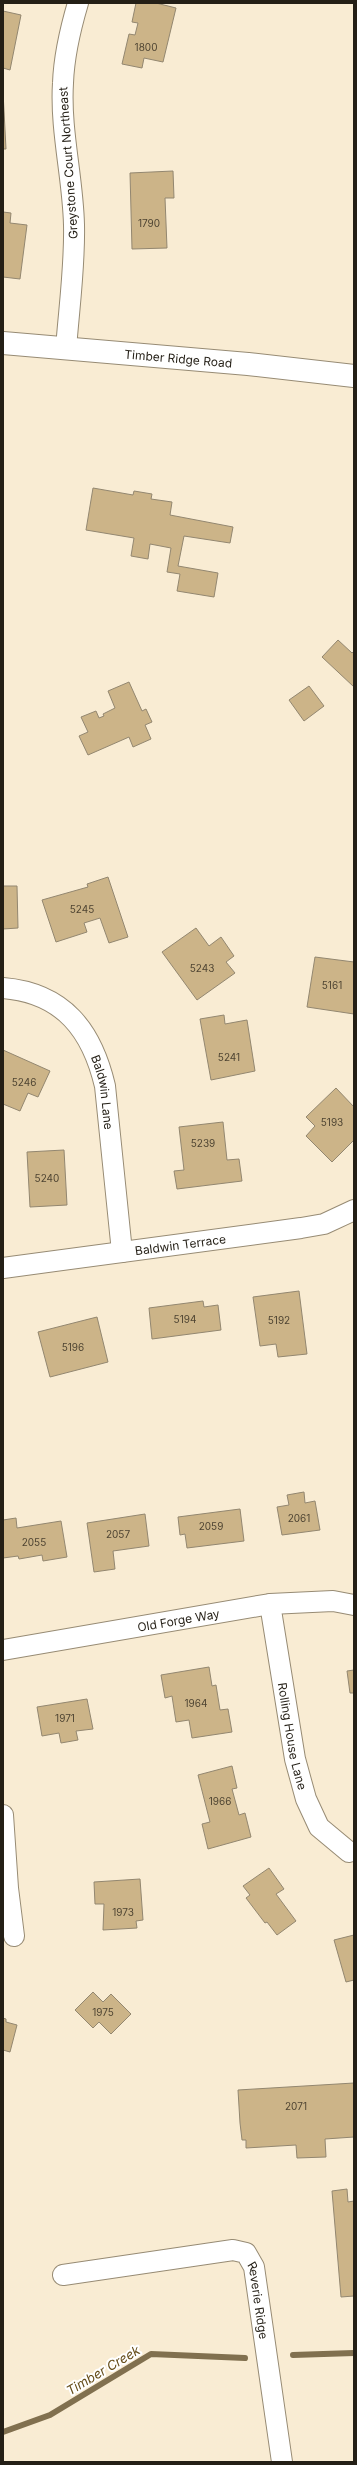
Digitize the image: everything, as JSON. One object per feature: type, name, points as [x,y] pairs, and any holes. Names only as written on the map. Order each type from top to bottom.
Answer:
[{"type":"street","name":"Greystone Court Northeast","points":[[66,349],[73,269],[74,225],[65,136],[63,84],[68,37],[78,3]]},
{"type":"street","name":"Timber Ridge Road","points":[[3,344],[248,364],[354,376]]},
{"type":"street","name":"Baldwin Lane","points":[[3,988],[31,994],[62,1007],[81,1028],[99,1062],[106,1086],[122,1252]]},
{"type":"street","name":"Baldwin Terrace","points":[[3,1268],[301,1228],[324,1224],[354,1210]]},
{"type":"street","name":"Old Forge Way","points":[[3,1650],[270,1604],[333,1601],[354,1605]]},
{"type":"street","name":"Rolling House Lane","points":[[270,1604],[294,1759],[306,1799],[319,1828],[349,1852]]},
{"type":"street","points":[[3,1815],[8,1888],[14,1936]]},
{"type":"street","name":"Reverie Ridge","points":[[63,2275],[233,2250],[246,2253],[254,2267],[282,2462]]},
{"type":"building","points":[[136,3],[156,3],[176,8],[163,62],[144,58],[142,68],[122,64],[129,34],[135,35],[138,23],[132,22]]},
{"type":"building","points":[[3,11],[21,15],[10,70],[3,68]]},
{"type":"building","points":[[3,92],[6,149],[3,149]]},
{"type":"building","points":[[173,171],[174,198],[165,198],[167,248],[132,249],[130,173]]},
{"type":"building","points":[[3,212],[11,213],[10,223],[27,225],[20,279],[3,277]]},
{"type":"building","points":[[93,488],[133,495],[134,491],[152,494],[151,499],[172,502],[170,515],[233,527],[230,543],[184,536],[178,566],[218,573],[214,597],[177,591],[180,574],[167,572],[171,548],[150,544],[148,559],[131,556],[134,538],[86,530]]},
{"type":"building","points":[[338,640],[352,653],[354,651],[354,687],[322,657]]},
{"type":"building","points":[[129,682],[142,711],[146,709],[152,722],[145,725],[151,739],[133,747],[129,737],[88,755],[79,736],[88,732],[81,717],[96,711],[99,718],[104,716],[103,714],[115,708],[108,691]]},
{"type":"building","points":[[309,686],[324,706],[304,721],[289,700]]},
{"type":"building","points":[[108,877],[128,937],[109,943],[100,918],[84,923],[87,932],[56,942],[42,900],[88,887],[87,884]]},
{"type":"building","points":[[3,886],[17,886],[18,928],[3,929]]},
{"type":"building","points":[[196,928],[209,946],[221,937],[234,956],[226,962],[235,973],[197,1000],[162,952]]},
{"type":"building","points":[[315,957],[354,962],[354,1014],[307,1007]]},
{"type":"building","points":[[224,1015],[225,1024],[247,1020],[255,1071],[211,1080],[200,1019]]},
{"type":"building","points":[[3,1050],[50,1071],[38,1097],[28,1093],[20,1111],[3,1104]]},
{"type":"building","points":[[336,1088],[354,1107],[354,1140],[332,1162],[306,1136],[315,1126],[306,1117]]},
{"type":"building","points":[[223,1122],[227,1160],[239,1159],[242,1181],[177,1189],[174,1171],[184,1170],[179,1127]]},
{"type":"building","points":[[64,1150],[67,1205],[30,1207],[27,1152]]},
{"type":"building","points":[[299,1291],[307,1354],[278,1357],[276,1344],[260,1346],[253,1297]]},
{"type":"building","points":[[203,1301],[204,1307],[218,1305],[221,1330],[152,1339],[149,1308]]},
{"type":"building","points":[[97,1317],[108,1362],[50,1377],[38,1332]]},
{"type":"building","points":[[304,1492],[305,1503],[315,1501],[320,1530],[282,1535],[277,1507],[289,1505],[287,1495]]},
{"type":"building","points":[[240,1509],[244,1541],[187,1548],[185,1534],[180,1535],[178,1517]]},
{"type":"building","points":[[145,1514],[149,1546],[113,1551],[115,1569],[94,1572],[87,1523]]},
{"type":"building","points":[[16,1518],[17,1528],[61,1521],[67,1557],[43,1561],[42,1555],[19,1559],[18,1556],[3,1558],[3,1520]]},
{"type":"building","points":[[209,1667],[212,1686],[216,1685],[220,1710],[228,1709],[232,1732],[192,1738],[189,1720],[176,1722],[172,1696],[165,1698],[161,1675]]},
{"type":"building","points":[[354,1670],[354,1693],[350,1693],[347,1671]]},
{"type":"building","points":[[87,1699],[93,1729],[76,1731],[78,1740],[61,1743],[59,1733],[42,1736],[37,1707]]},
{"type":"building","points":[[232,1766],[237,1788],[232,1789],[239,1815],[245,1813],[251,1837],[208,1849],[202,1824],[210,1822],[198,1775]]},
{"type":"building","points":[[269,1868],[284,1889],[276,1894],[296,1921],[277,1935],[267,1922],[265,1923],[246,1898],[250,1895],[243,1886]]},
{"type":"building","points":[[140,1879],[143,1920],[136,1921],[137,1928],[103,1930],[104,1904],[95,1904],[94,1882]]},
{"type":"building","points":[[354,1935],[354,1980],[346,1982],[334,1940]]},
{"type":"building","points":[[93,1992],[103,2002],[111,1994],[131,2014],[111,2034],[99,2022],[93,2028],[75,2010]]},
{"type":"building","points":[[3,2018],[6,2019],[6,2022],[17,2025],[10,2052],[3,2050]]},
{"type":"building","points":[[354,2083],[354,2137],[325,2139],[326,2157],[297,2158],[296,2145],[246,2148],[246,2140],[242,2140],[238,2090]]},
{"type":"building","points":[[347,2189],[348,2202],[354,2201],[354,2296],[341,2297],[332,2191]]},
{"type":"waterway","name":"Timber Creek","points":[[293,2355],[354,2353]]},
{"type":"waterway","name":"Timber Creek","points":[[3,2432],[50,2415],[151,2354],[245,2358]]}]
